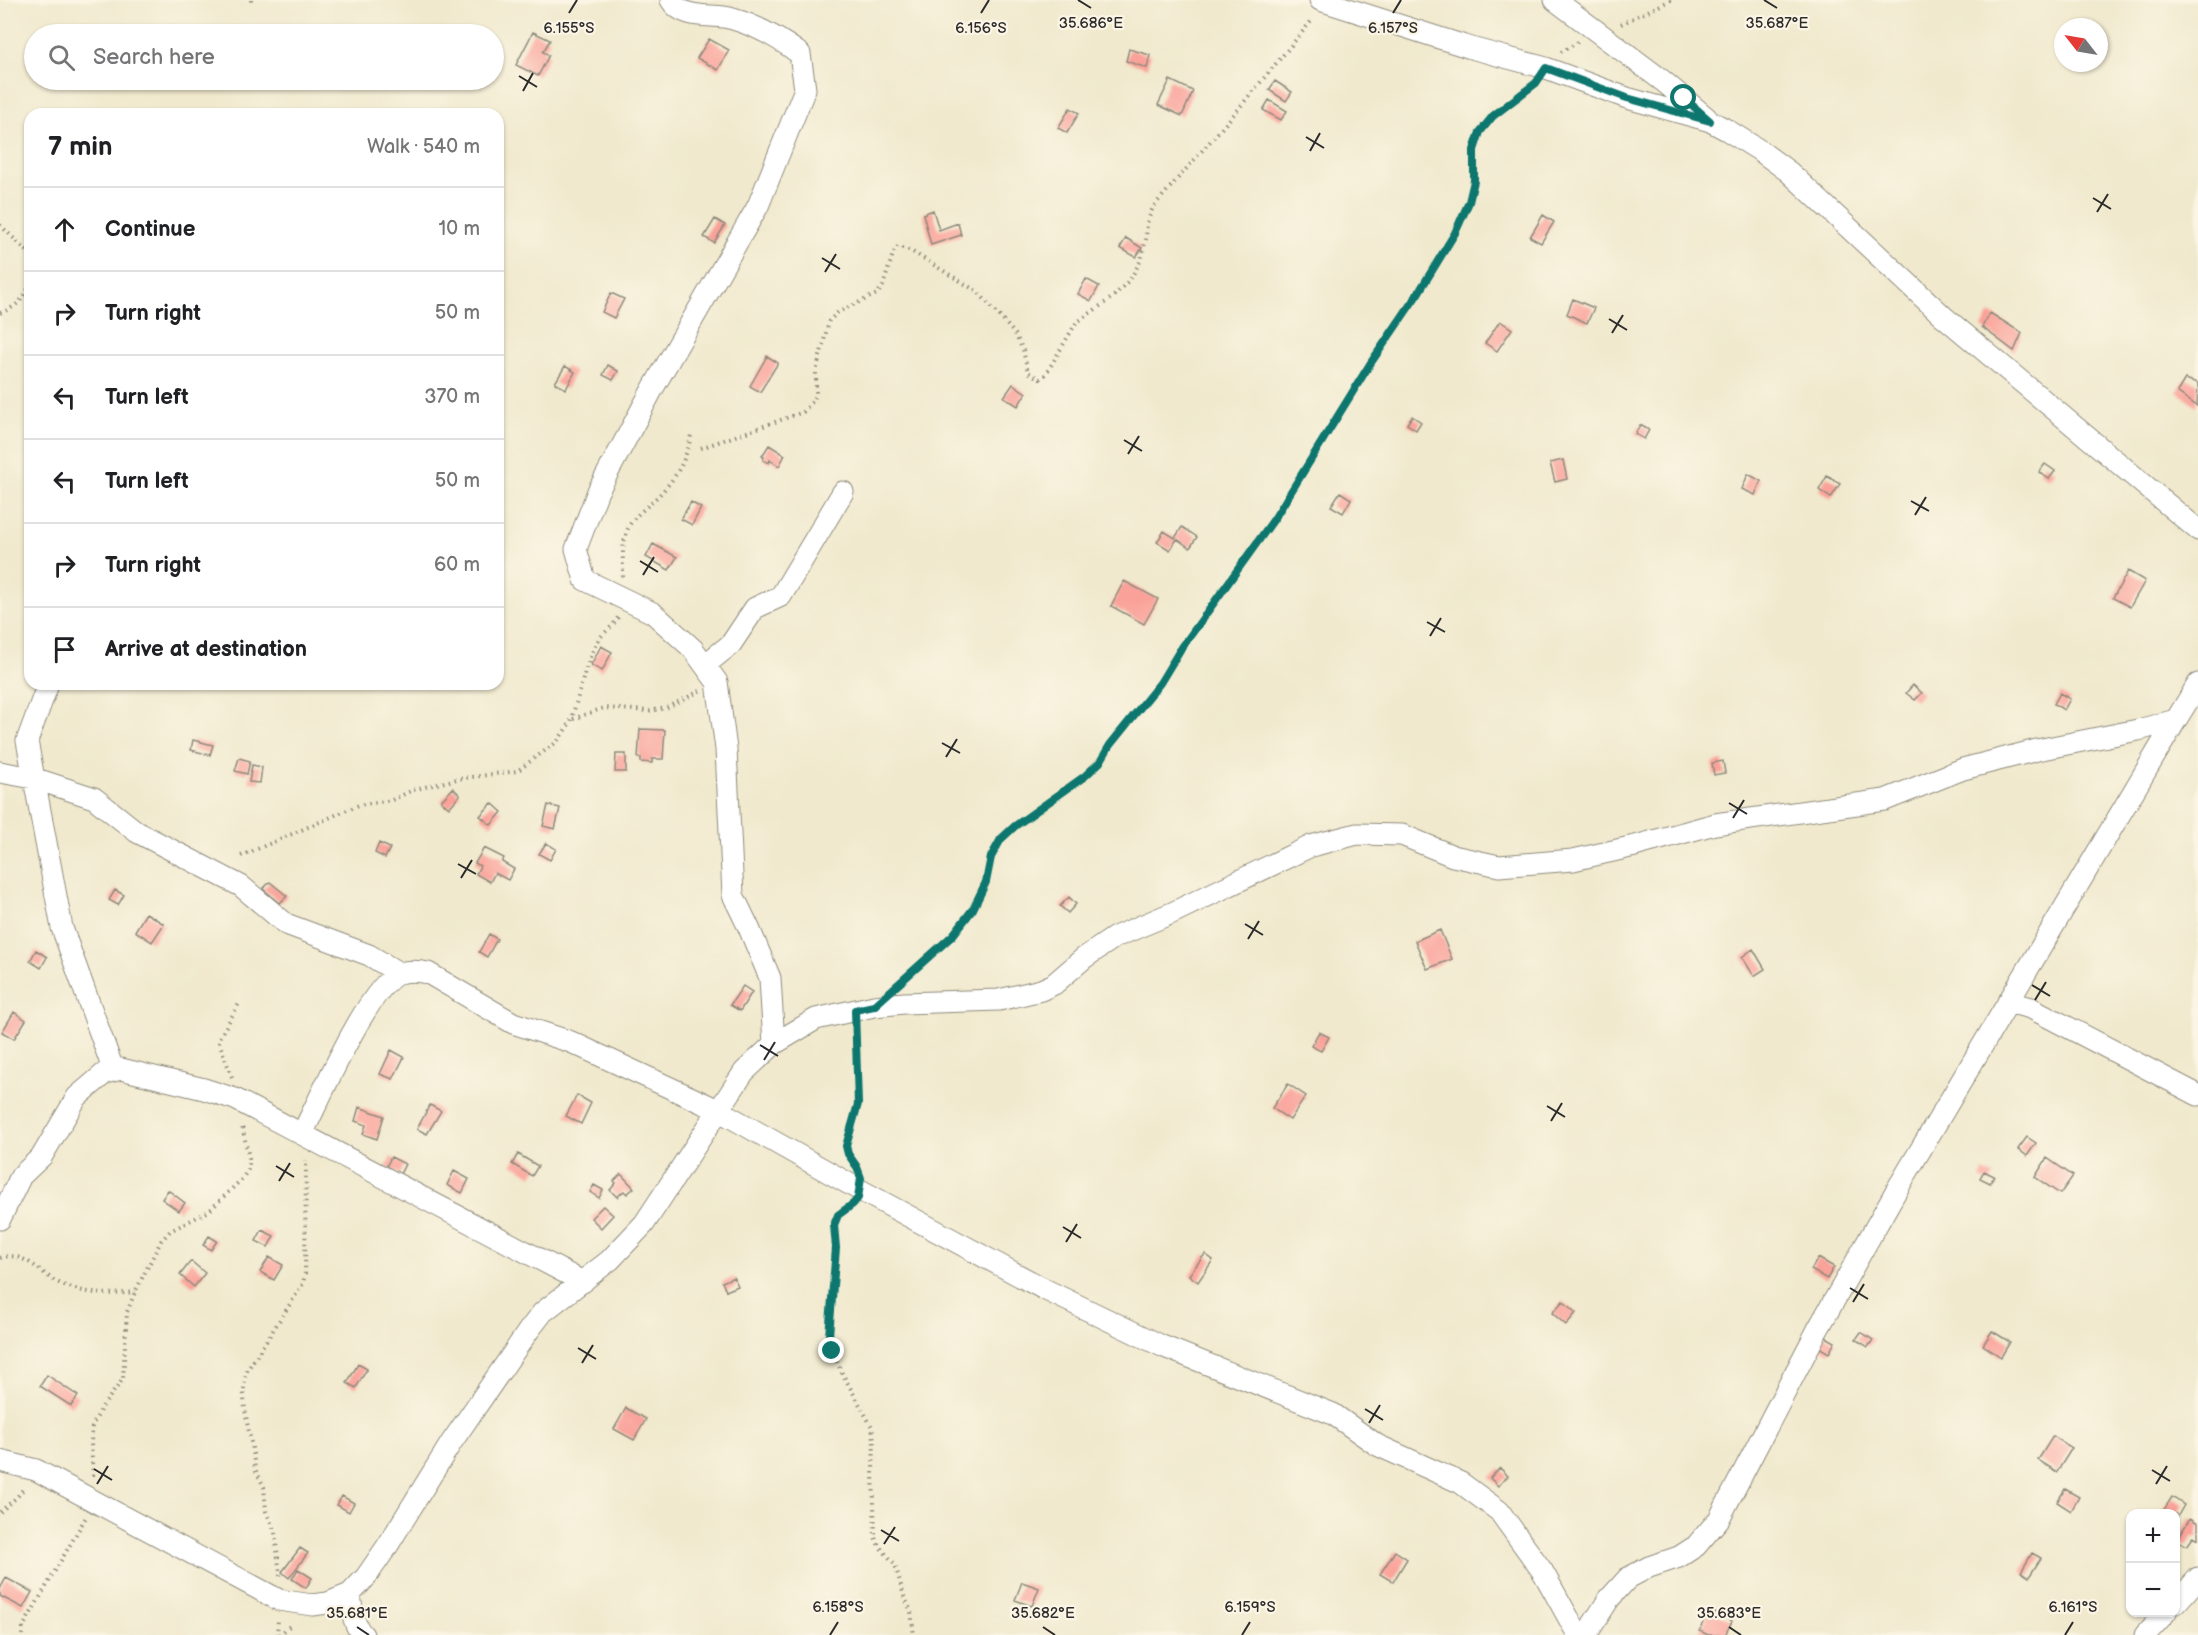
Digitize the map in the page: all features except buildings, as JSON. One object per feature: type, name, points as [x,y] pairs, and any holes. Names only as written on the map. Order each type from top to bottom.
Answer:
[{"type":"street","points":[[671,0],[685,12],[732,18],[779,38],[800,54],[805,89],[758,206],[608,471],[576,549],[585,580],[653,613],[693,649],[711,674],[726,749],[733,895],[770,978],[774,1044]]},
{"type":"street","points":[[1555,0],[1663,81],[1710,121],[1759,150],[1789,172],[1943,316],[2198,530]]},
{"type":"street","points":[[1318,6],[1546,68],[1627,98],[1710,121]]},
{"type":"street","points":[[711,674],[755,608],[781,596],[843,492]]},
{"type":"street","points":[[1586,1635],[1609,1599],[1628,1578],[1679,1557],[1696,1546],[1719,1519],[1818,1329],[2008,1002],[2198,684]]},
{"type":"street","points":[[46,690],[27,741],[33,778],[62,928],[113,1069]]},
{"type":"street","points":[[0,1461],[36,1470],[279,1600],[312,1605],[328,1603],[350,1594],[366,1577],[451,1443],[543,1312],[610,1260],[644,1224],[744,1072],[774,1044],[816,1019],[904,1002],[999,999],[1041,990],[1054,984],[1084,958],[1115,937],[1183,908],[1311,846],[1357,834],[1402,835],[1453,856],[1499,866],[1573,860],[1715,824],[1886,800],[1963,769],[2037,750],[2176,720]]},
{"type":"street","points":[[0,772],[33,778],[94,798],[137,832],[241,886],[286,924],[369,956],[399,973]]},
{"type":"street","points":[[305,1136],[358,1021],[376,993],[399,973],[415,971],[428,973],[513,1023],[570,1042],[718,1110],[860,1190],[1046,1290],[1162,1346],[1333,1414],[1377,1445],[1461,1483],[1498,1511],[1543,1572],[1578,1635]]},
{"type":"street","points":[[2008,1002],[2031,1008],[2198,1095]]},
{"type":"street","points":[[0,1219],[21,1176],[42,1156],[77,1097],[98,1078],[113,1069],[121,1069],[235,1099],[583,1282]]},
{"type":"street","points":[[2180,1598],[2198,1578]]},
{"type":"street","points":[[350,1594],[353,1618],[363,1635]]},
{"type":"street","points":[[2145,1635],[2161,1617]]},
{"type":"path","points":[[914,1635],[911,1611],[895,1564],[879,1546],[875,1537],[872,1427],[832,1351],[829,1336],[836,1248],[834,1225],[838,1215],[853,1204],[860,1190],[861,1178],[846,1146],[858,1104],[864,1008],[953,935],[973,909],[986,882],[991,857],[1001,839],[1015,826],[1085,776],[1100,762],[1110,745],[1160,683],[1180,650],[1274,519],[1455,233],[1469,202],[1474,181],[1474,150],[1480,132],[1493,116],[1536,83],[1553,58],[1563,50],[1652,11],[1671,0]]},
{"type":"path","points":[[701,448],[803,412],[816,393],[816,372],[829,321],[838,312],[877,294],[883,286],[893,254],[898,246],[911,251],[978,292],[1014,334],[1023,350],[1028,372],[1040,379],[1052,366],[1076,323],[1113,297],[1131,278],[1141,260],[1147,223],[1153,207],[1311,22],[1318,6]]},
{"type":"path","points":[[0,225],[2,231],[24,249]]},
{"type":"path","points":[[0,313],[21,302],[24,296]]},
{"type":"path","points":[[241,856],[359,805],[392,800],[413,790],[458,780],[517,771],[557,742],[572,719],[591,655],[598,640],[616,622],[625,592],[623,545],[630,526],[676,477],[692,435]]},
{"type":"path","points":[[572,719],[604,708],[650,711],[666,708],[711,674]]},
{"type":"path","points":[[22,1635],[23,1628],[95,1501],[92,1426],[103,1406],[123,1379],[128,1312],[135,1292],[161,1241],[170,1231],[209,1212],[243,1179],[249,1168],[249,1158],[231,1071],[219,1042],[240,1002]]},
{"type":"path","points":[[280,1579],[275,1532],[266,1511],[264,1487],[255,1469],[243,1393],[244,1378],[248,1369],[303,1284],[305,1273],[305,1136]]},
{"type":"path","points":[[0,1258],[18,1256],[64,1286],[94,1294],[135,1292]]},
{"type":"path","points":[[0,1512],[17,1497],[36,1470]]},
{"type":"route","points":[[832,1351],[829,1336],[832,1321],[836,1248],[834,1225],[838,1215],[858,1198],[861,1178],[846,1146],[858,1104],[855,1010],[874,1006],[953,935],[973,909],[986,882],[991,857],[1001,839],[1015,826],[1085,776],[1100,762],[1110,745],[1160,683],[1180,650],[1274,519],[1455,233],[1469,202],[1474,181],[1474,150],[1480,132],[1493,116],[1530,89],[1546,68],[1627,98],[1710,121],[1684,98]]}]
